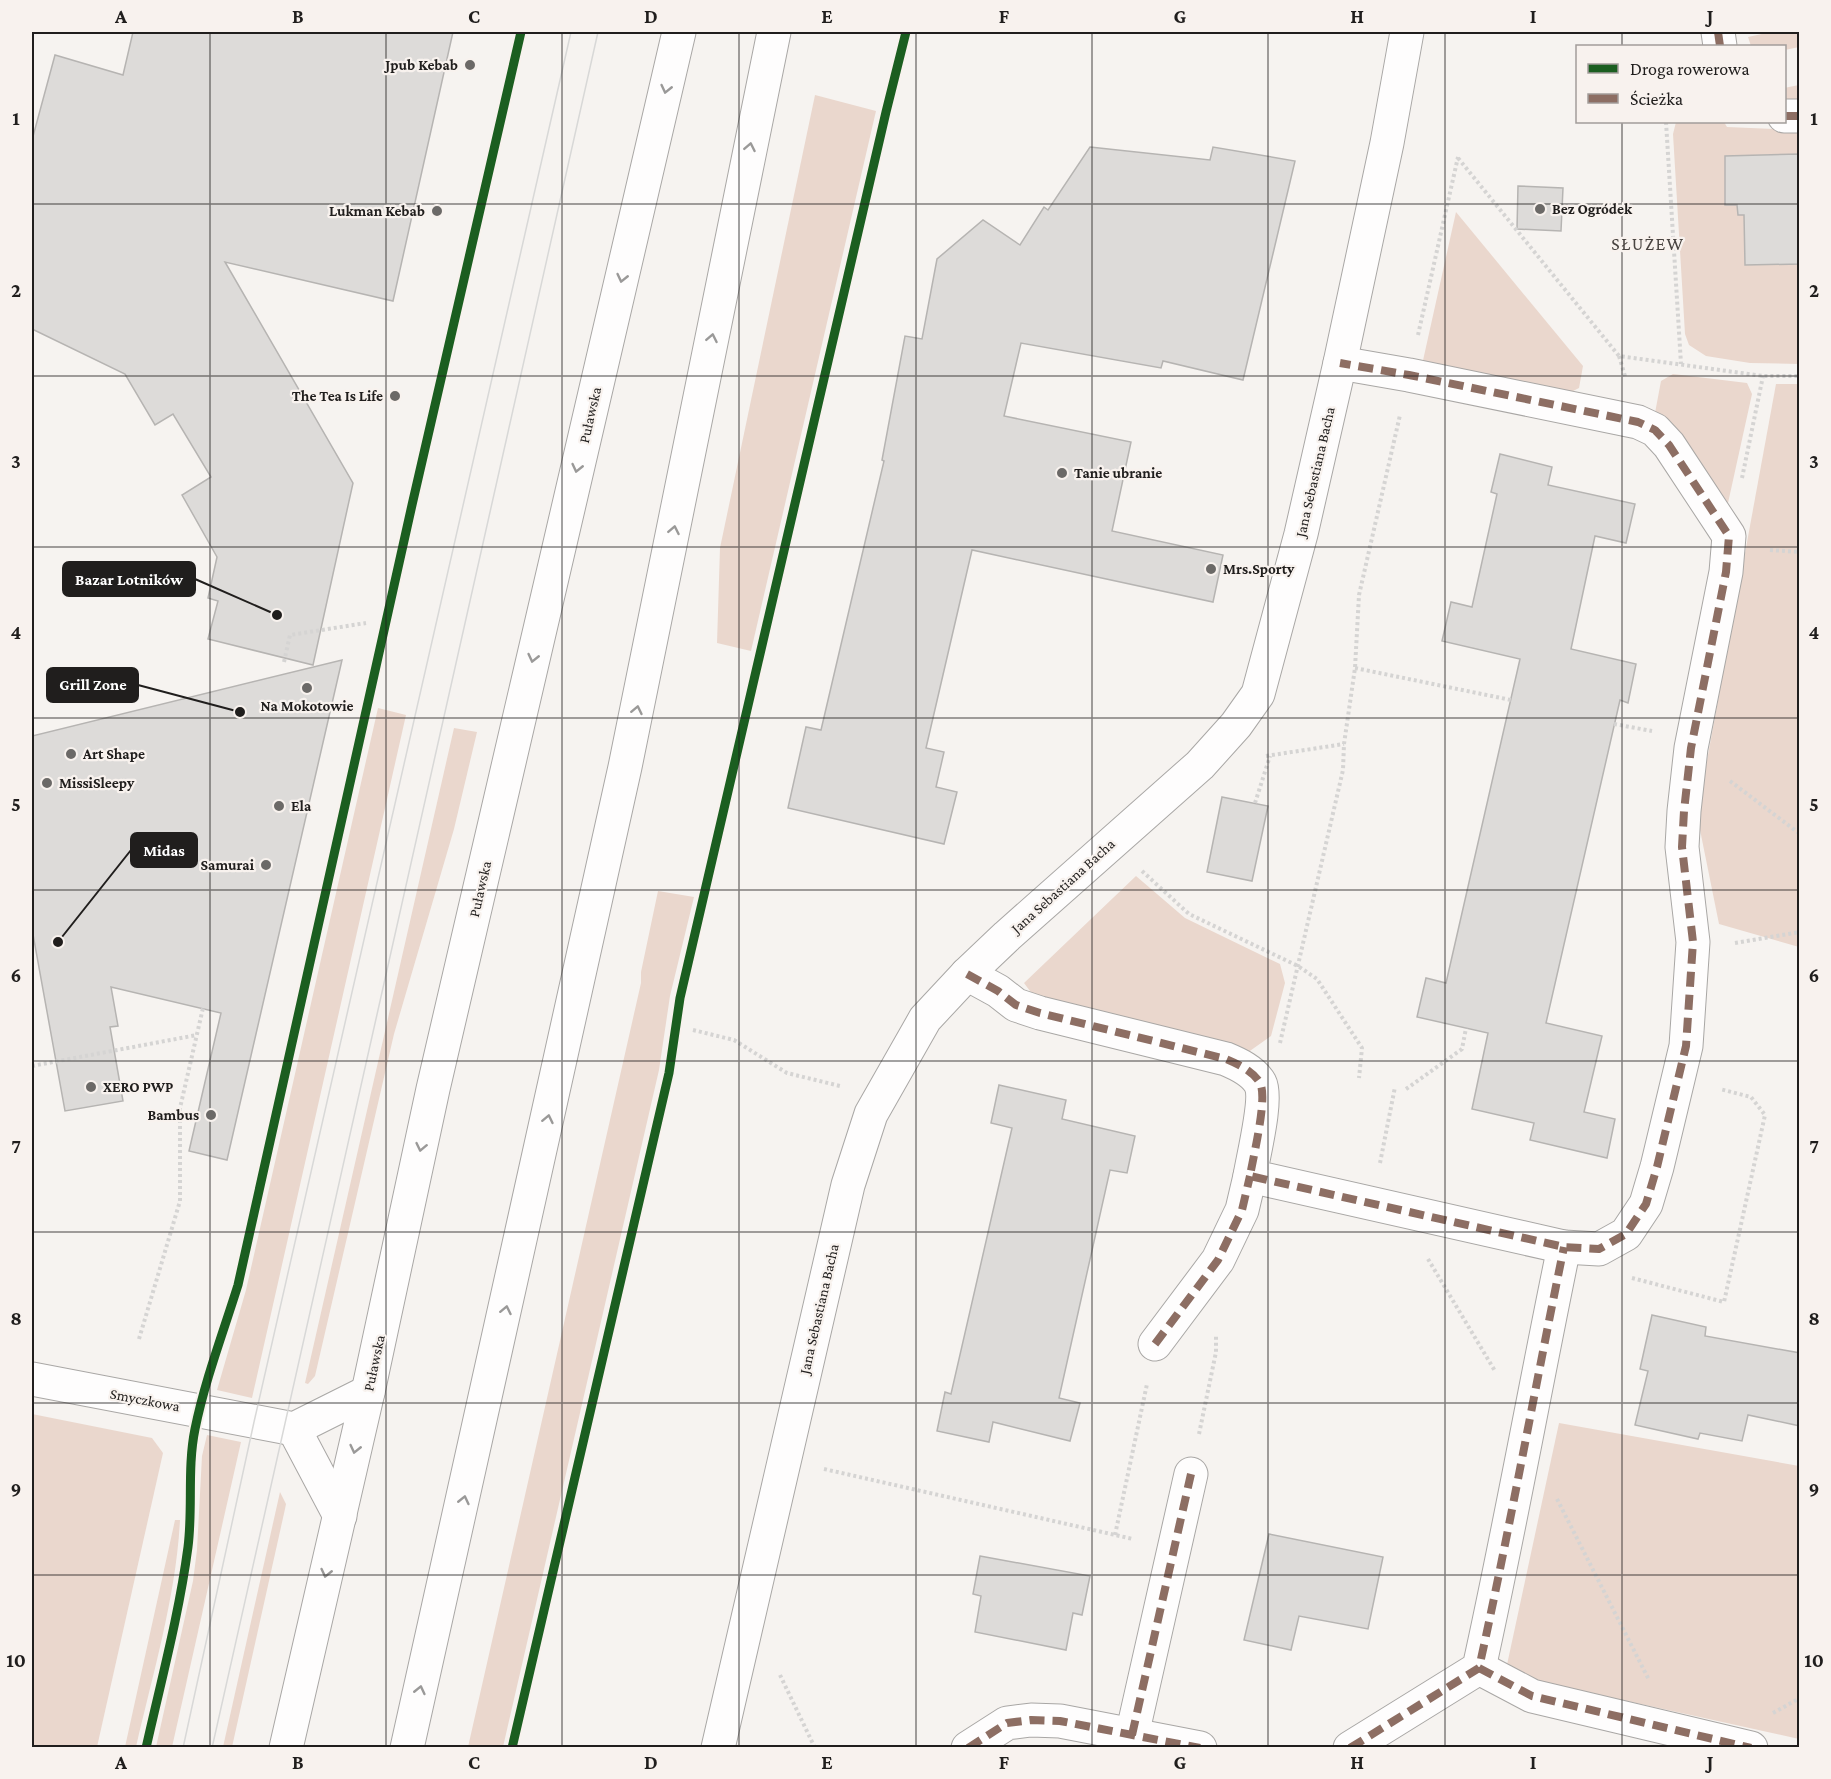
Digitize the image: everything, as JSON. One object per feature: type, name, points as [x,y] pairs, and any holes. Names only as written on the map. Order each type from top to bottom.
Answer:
[{"type":"street","name":"Puławska","points":[[286,1748],[368,1392],[433,1089],[679,32]]},
{"type":"street","points":[[407,1748],[625,767],[774,32]]},
{"type":"street","name":"Jana Sebastiana Bacha","points":[[718,1748],[848,1185],[871,1114],[925,1019],[967,974],[1200,765],[1236,725],[1258,694],[1301,534],[1340,363],[1387,143],[1407,32]]},
{"type":"street","points":[[1250,1176],[1564,1247],[1599,1248],[1626,1234],[1646,1204],[1658,1167],[1686,1046],[1693,942],[1682,847],[1691,748],[1726,572],[1729,536],[1669,445],[1655,430],[1638,422],[1340,363]]},
{"type":"street","points":[[967,974],[998,991],[1016,1005],[1226,1059],[1241,1065],[1260,1084],[1264,1099],[1242,1210],[1218,1260],[1155,1344]]},
{"type":"street","points":[[1350,1748],[1479,1668],[1508,1535],[1564,1247]]},
{"type":"street","name":"Smyczkowa","points":[[32,1379],[294,1429]]},
{"type":"street","points":[[340,1516],[294,1429],[368,1392]]},
{"type":"street","points":[[1132,1735],[1191,1474]]},
{"type":"street","points":[[1479,1668],[1532,1696],[1752,1748]]},
{"type":"street","points":[[968,1748],[1007,1723],[1031,1720],[1060,1721],[1200,1748]]},
{"type":"path","points":[[1666,123],[1681,364]]},
{"type":"path","points":[[1280,1044],[1343,770],[1344,744],[1355,668],[1359,595],[1458,157],[1619,356],[1763,376],[1800,376]]},
{"type":"path","points":[[1729,536],[1763,376]]},
{"type":"path","points":[[284,662],[290,635],[366,623]]},
{"type":"path","points":[[1355,668],[1511,700]]},
{"type":"path","points":[[1261,756],[1344,744]]},
{"type":"path","points":[[1691,748],[1800,834]]},
{"type":"path","points":[[1255,803],[1270,756]]},
{"type":"path","points":[[1134,864],[1190,914],[1298,966],[1317,979],[1362,1048],[1359,1078]]},
{"type":"path","points":[[1693,942],[1732,943],[1800,932]]},
{"type":"path","points":[[139,1339],[180,1201],[180,1108],[203,1008]]},
{"type":"path","points":[[1406,1089],[1462,1049],[1466,1028]]},
{"type":"path","points":[[693,1030],[734,1040],[787,1072],[841,1086],[871,1114]]},
{"type":"path","points":[[32,1066],[197,1035]]},
{"type":"path","points":[[1614,1240],[1629,1277],[1724,1302],[1765,1115],[1751,1097],[1678,1078]]},
{"type":"path","points":[[1371,1204],[1395,1087]]},
{"type":"path","points":[[1191,1474],[1216,1352],[1216,1329]]},
{"type":"path","points":[[1115,1535],[1155,1344]]},
{"type":"path","points":[[784,1460],[1174,1549]]},
{"type":"path","points":[[778,1673],[815,1748]]},
{"type":"shaded area","points":[[1771,32],[1799,32],[1799,47],[1786,50],[1786,45],[1751,45],[1748,37]]},
{"type":"shaded area","points":[[1799,85],[1799,103],[1786,101],[1786,88]]},
{"type":"shaded area","points":[[815,95],[876,111],[751,651],[717,643],[720,548]]},
{"type":"shaded area","points":[[1676,123],[1725,123],[1727,127],[1799,130],[1799,154],[1725,156],[1725,204],[1737,205],[1744,215],[1799,264],[1799,364],[1750,363],[1706,356],[1689,345],[1685,334],[1673,134]]},
{"type":"shaded area","points":[[1456,212],[1583,366],[1579,388],[1569,393],[1422,365]]},
{"type":"shaded area","points":[[1673,374],[1747,383],[1752,394],[1728,503],[1684,440],[1655,413],[1661,381]]},
{"type":"shaded area","points":[[1776,384],[1799,384],[1799,947],[1719,924],[1697,815]]},
{"type":"shaded area","points":[[378,708],[406,715],[252,1398],[217,1390],[246,1290]]},
{"type":"shaded area","points":[[454,728],[477,732],[454,829],[394,1034],[315,1376],[308,1384],[305,1383]]},
{"type":"shaded area","points":[[1136,876],[1185,918],[1280,964],[1285,983],[1271,1036],[1247,1053],[1033,995],[1024,983]]},
{"type":"shaded area","points":[[658,891],[694,897],[670,996],[659,1070],[503,1747],[468,1747],[641,983],[641,972]]},
{"type":"shaded area","points":[[32,1414],[152,1438],[163,1453],[97,1747],[32,1747]]},
{"type":"shaded area","points":[[1559,1423],[1799,1466],[1799,1739],[1505,1674]]},
{"type":"shaded area","points":[[207,1435],[241,1442],[172,1747],[156,1747],[193,1581],[202,1456]]},
{"type":"shaded area","points":[[280,1492],[286,1504],[232,1747],[223,1747]]},
{"type":"shaded area","points":[[175,1520],[180,1520],[178,1549],[163,1635],[136,1747],[125,1747]]},
{"type":"building","points":[[133,32],[453,32],[393,301],[225,262],[353,483],[313,665],[208,639],[218,601],[208,598],[217,557],[182,495],[211,477],[173,414],[155,425],[125,374],[32,329],[32,140],[55,55],[123,75]]},
{"type":"building","points":[[1090,147],[1210,160],[1213,147],[1295,161],[1243,380],[1163,361],[1161,368],[1021,343],[1004,416],[1131,442],[1112,531],[1223,555],[1213,602],[972,550],[926,748],[944,752],[936,787],[957,792],[944,844],[788,808],[806,727],[821,730],[884,461],[882,460],[905,336],[922,339],[937,259],[983,220],[1020,245],[1044,207],[1048,210]]},
{"type":"building","points":[[1800,154],[1800,264],[1745,265],[1744,215],[1738,215],[1737,205],[1725,205],[1725,156]]},
{"type":"building","name":"Bez Ogródek","points":[[1518,186],[1563,188],[1561,231],[1517,229]]},
{"type":"building","points":[[1500,454],[1552,467],[1548,485],[1635,504],[1626,543],[1595,536],[1571,649],[1636,664],[1628,703],[1620,700],[1546,1023],[1602,1036],[1584,1112],[1615,1119],[1607,1158],[1530,1140],[1534,1123],[1472,1109],[1488,1033],[1417,1017],[1426,978],[1446,983],[1520,659],[1442,641],[1451,602],[1472,607],[1497,494],[1491,492]]},
{"type":"building","points":[[342,660],[227,1160],[189,1151],[221,1013],[111,987],[118,1026],[110,1027],[123,1101],[65,1111],[32,929],[32,736]]},
{"type":"building","points":[[1222,797],[1268,806],[1252,881],[1207,872]]},
{"type":"building","points":[[999,1085],[1066,1100],[1062,1119],[1135,1136],[1127,1173],[1110,1170],[1059,1398],[1080,1403],[1070,1441],[993,1422],[989,1442],[937,1431],[945,1392],[951,1394],[1012,1128],[991,1123]]},
{"type":"building","points":[[1652,1315],[1706,1327],[1705,1336],[1800,1353],[1800,1426],[1748,1415],[1742,1441],[1700,1433],[1698,1439],[1635,1425],[1648,1371],[1640,1369]]},
{"type":"building","points":[[1269,1534],[1383,1557],[1368,1629],[1299,1616],[1291,1650],[1244,1640]]},
{"type":"building","points":[[980,1556],[1090,1576],[1082,1615],[1073,1613],[1066,1650],[975,1632],[981,1596],[973,1594]]},
{"type":"tram line","points":[[183,1748],[254,1422],[571,32]]},
{"type":"tram line","points":[[212,1748],[598,32]]},
{"type":"marked path","points":[[1718,32],[1720,45]]},
{"type":"marked path","points":[[1786,116],[1800,116]]},
{"type":"marked path","points":[[967,974],[998,991],[1016,1005],[1226,1059],[1249,1071],[1260,1083],[1262,1091],[1259,1128],[1250,1176],[1564,1247],[1599,1249],[1626,1234],[1646,1204],[1686,1046],[1693,942],[1682,847],[1684,811],[1691,748],[1726,572],[1729,536],[1669,445],[1655,430],[1638,422],[1340,363]]},
{"type":"marked path","points":[[1155,1344],[1218,1260],[1242,1210],[1250,1176]]},
{"type":"marked path","points":[[1350,1748],[1479,1668],[1564,1247]]},
{"type":"marked path","points":[[1132,1735],[1191,1474]]},
{"type":"marked path","points":[[1479,1668],[1532,1696],[1751,1748]]},
{"type":"marked path","points":[[968,1748],[1007,1723],[1031,1720],[1060,1721],[1200,1748]]},
{"type":"cycle path","points":[[146,1748],[175,1623],[188,1547],[191,1458],[195,1429],[209,1375],[238,1285],[412,505],[521,32]]},
{"type":"cycle path","points":[[512,1748],[669,1073],[680,998],[906,32]]},
{"type":"place","name":"Jpub Kebab","points":[[470,65]]},
{"type":"place","name":"Bez Ogródek","points":[[1540,209]]},
{"type":"place","name":"Lukman Kebab","points":[[437,211]]},
{"type":"place","name":"The Tea Is Life","points":[[395,396]]},
{"type":"place","name":"Tanie ubranie","points":[[1062,473]]},
{"type":"place","name":"Mrs.Sporty","points":[[1211,569]]},
{"type":"place","name":"Bazar Lotników","points":[[277,615]]},
{"type":"place","name":"Na Mokotowie","points":[[307,688]]},
{"type":"place","name":"Grill Zone","points":[[240,712]]},
{"type":"place","name":"Art Shape","points":[[71,754]]},
{"type":"place","name":"MissiSleepy","points":[[47,783]]},
{"type":"place","name":"Ela","points":[[279,806]]},
{"type":"place","name":"Samurai","points":[[266,865]]},
{"type":"place","name":"Midas","points":[[58,942]]},
{"type":"place","name":"XERO PWP","points":[[91,1087]]},
{"type":"place","name":"Bambus","points":[[211,1115]]},
{"type":"district","name":"SŁUŻEW","points":[[1648,244]]}]
